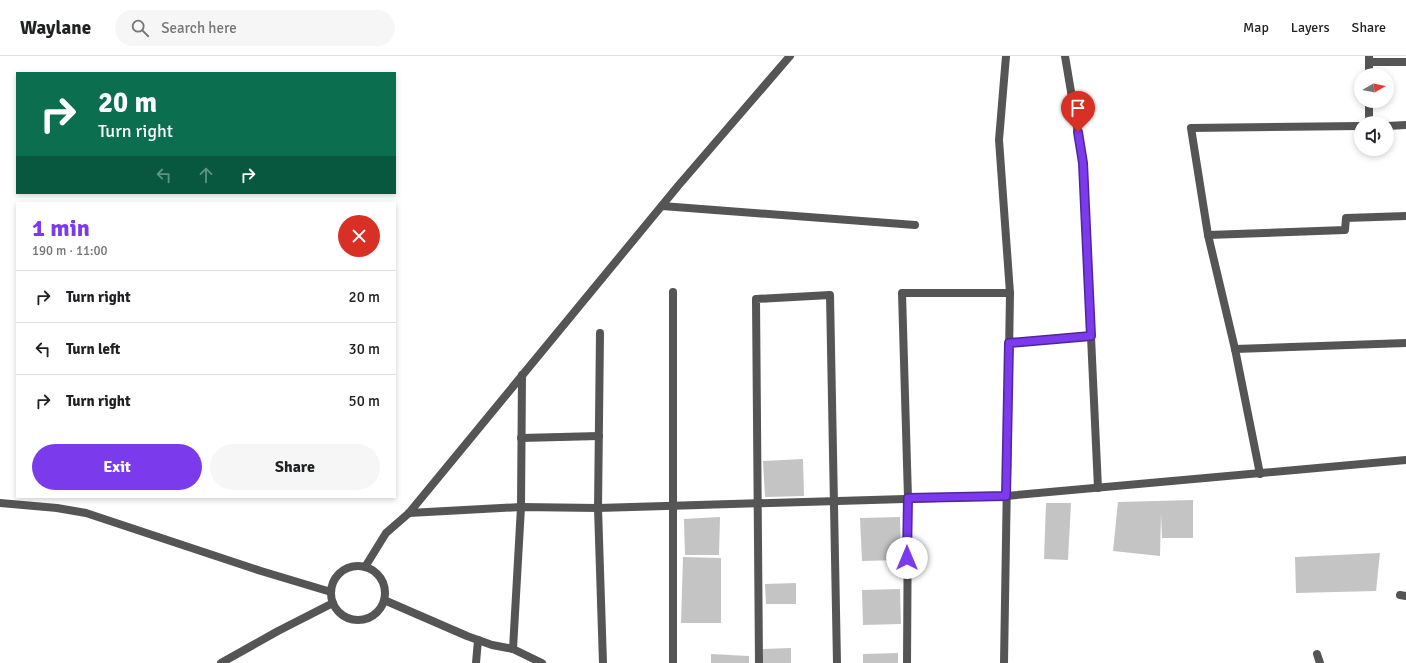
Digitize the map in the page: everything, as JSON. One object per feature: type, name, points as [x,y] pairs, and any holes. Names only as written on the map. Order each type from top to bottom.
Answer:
[{"type":"street","points":[[365,567],[386,533],[409,513],[662,206],[790,56]]},
{"type":"street","points":[[1004,663],[1010,293],[999,140],[1006,56]]},
{"type":"street","points":[[1065,56],[1083,163],[1098,488]]},
{"type":"street","points":[[1369,59],[1406,62]]},
{"type":"street","points":[[1394,126],[1406,125]]},
{"type":"street","points":[[1260,474],[1236,349],[1208,235],[1191,128],[1354,126]]},
{"type":"street","points":[[662,206],[914,225]]},
{"type":"street","points":[[1208,235],[1345,230],[1346,218],[1406,216]]},
{"type":"street","points":[[673,292],[673,663]]},
{"type":"street","points":[[907,663],[908,498],[902,293],[1010,293]]},
{"type":"street","points":[[759,663],[756,299],[830,295],[837,663]]},
{"type":"street","points":[[600,333],[598,508],[603,663]]},
{"type":"street","points":[[1009,343],[1091,336]]},
{"type":"street","points":[[1236,349],[1406,343]]},
{"type":"street","points":[[513,649],[521,507],[522,375]]},
{"type":"street","points":[[521,438],[599,436]]},
{"type":"street","points":[[409,513],[521,507],[598,508],[1006,496],[1406,460]]},
{"type":"street","points":[[0,503],[57,508],[86,513],[261,571],[331,592]]},
{"type":"street","points":[[353,566],[365,567],[379,576],[385,591],[384,600],[375,614],[360,620],[344,616],[337,610],[333,603],[331,592],[334,580],[342,571],[353,566]]},
{"type":"street","points":[[384,600],[478,640],[513,649],[542,663]]},
{"type":"street","points":[[221,663],[278,631],[333,603]]},
{"type":"street","points":[[476,663],[478,640]]},
{"type":"street","points":[[1317,654],[1320,663]]},
{"type":"building","points":[[803,459],[804,496],[765,497],[763,461]]},
{"type":"building","points":[[1193,500],[1193,538],[1162,538],[1161,513],[1160,556],[1113,551],[1118,502]]},
{"type":"building","points":[[1046,503],[1071,503],[1068,560],[1044,559]]},
{"type":"building","points":[[720,517],[719,555],[685,555],[684,519]]},
{"type":"building","points":[[900,517],[901,560],[862,561],[860,518]]},
{"type":"building","points":[[1380,553],[1376,591],[1296,593],[1295,557]]},
{"type":"building","points":[[683,557],[721,558],[721,623],[681,623]]},
{"type":"building","points":[[796,583],[796,604],[766,604],[765,584]]},
{"type":"building","points":[[900,589],[901,624],[863,625],[862,590]]},
{"type":"building","points":[[791,648],[791,663],[763,663],[763,649]]},
{"type":"building","points":[[898,653],[898,663],[863,663],[863,654]]},
{"type":"building","points":[[711,654],[749,656],[749,663],[711,663]]},
{"type":"route","points":[[907,558],[908,498],[1006,496],[1009,343],[1091,336],[1083,163],[1078,132]]}]
